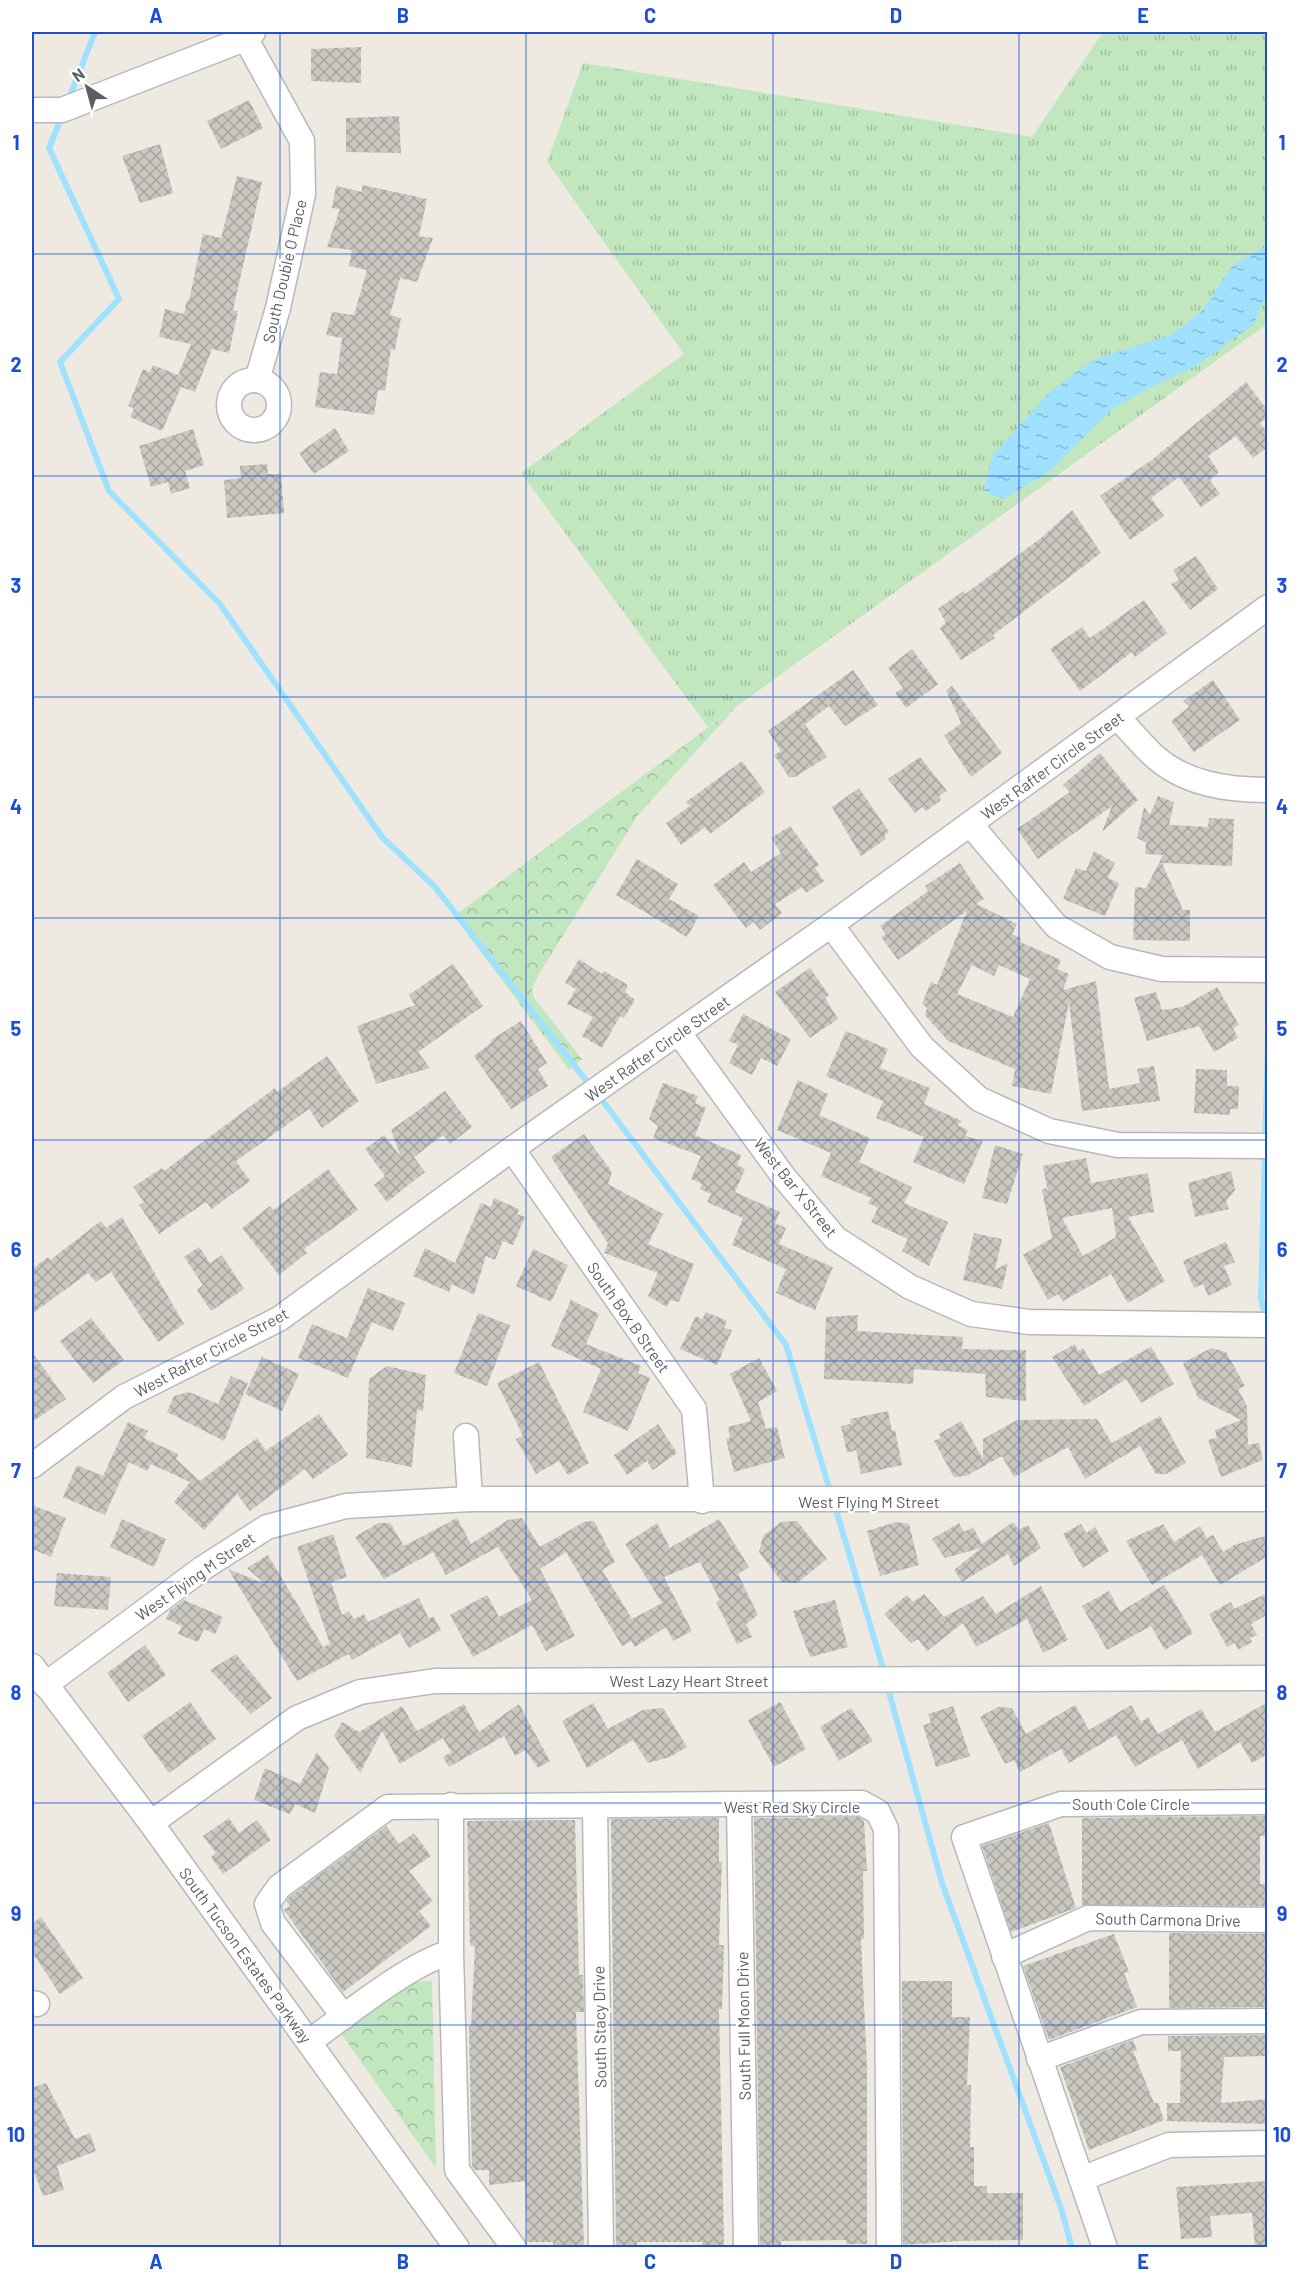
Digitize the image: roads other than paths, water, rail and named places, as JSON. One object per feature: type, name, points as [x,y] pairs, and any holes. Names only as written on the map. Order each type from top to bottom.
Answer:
[{"type":"street","points":[[32,110],[62,110],[248,34]]},
{"type":"street","name":"South Double O Place","points":[[248,34],[302,141],[303,194],[278,308],[257,380]]},
{"type":"street","name":"West Rafter Circle Street","points":[[32,1466],[124,1397],[279,1318],[512,1149],[831,925],[1268,607]]},
{"type":"street","points":[[1118,718],[1155,757],[1197,782],[1242,790],[1268,790]]},
{"type":"street","points":[[970,824],[1056,926],[1110,957],[1162,969],[1268,970]]},
{"type":"street","points":[[831,925],[922,1047],[979,1099],[1049,1131],[1118,1145],[1268,1146]]},
{"type":"street","name":"West Bar X Street","points":[[679,1033],[783,1176],[835,1238],[910,1287],[971,1314],[1029,1322],[1268,1325]]},
{"type":"street","name":"South Box B Street","points":[[512,1149],[694,1409],[702,1501]]},
{"type":"street","points":[[466,1436],[470,1499]]},
{"type":"street","name":"West Flying M Street","points":[[45,1685],[202,1568],[267,1527],[346,1506],[470,1499],[702,1501],[1268,1499]]},
{"type":"street","name":"South Tucson Estates Parkway","points":[[32,1666],[151,1823],[457,2247]]},
{"type":"street","name":"West Lazy Heart Street","points":[[151,1823],[297,1718],[360,1692],[435,1681],[1268,1678]]},
{"type":"street","name":"South Cole Circle","points":[[1004,1956],[964,1837],[1061,1804],[1268,1802]]},
{"type":"street","name":"West Red Sky Circle","points":[[344,2017],[273,1923],[267,1904],[279,1887],[388,1807],[862,1803],[878,1812],[886,1829],[889,2247]]},
{"type":"street","points":[[450,1805],[451,1952],[457,2170],[514,2247]]},
{"type":"street","name":"South Full Moon Drive","points":[[739,1805],[746,2247]]},
{"type":"street","name":"South Stacy Drive","points":[[595,1806],[602,2247]]},
{"type":"street","name":"South Carmona Drive","points":[[1004,1956],[1088,1918],[1268,1920]]},
{"type":"street","points":[[309,2042],[436,1956],[451,1952]]},
{"type":"street","points":[[1004,1956],[1105,2247]]},
{"type":"street","points":[[1039,2059],[1141,2022],[1268,2021]]},
{"type":"street","points":[[1081,2179],[1169,2145],[1268,2143]]},
{"type":"water","points":[[1265,247],[1267,250],[1267,292],[1254,324],[1196,366],[1145,390],[1112,409],[1051,470],[1004,499],[984,491],[992,456],[1049,393],[1092,360],[1171,335],[1202,311],[1232,266]]},
{"type":"waterway","points":[[68,101],[95,32]]},
{"type":"waterway","points":[[62,116],[49,148],[119,299],[60,362],[109,491],[220,604],[382,837],[435,887],[592,1088]]},
{"type":"waterway","points":[[1265,1142],[1268,1046]]},
{"type":"waterway","points":[[599,1096],[786,1345],[831,1494]]},
{"type":"waterway","points":[[1265,1152],[1261,1299],[1266,1321]]},
{"type":"waterway","points":[[834,1503],[885,1675]]},
{"type":"waterway","points":[[887,1685],[942,1883],[1061,2208],[1072,2248]]}]
